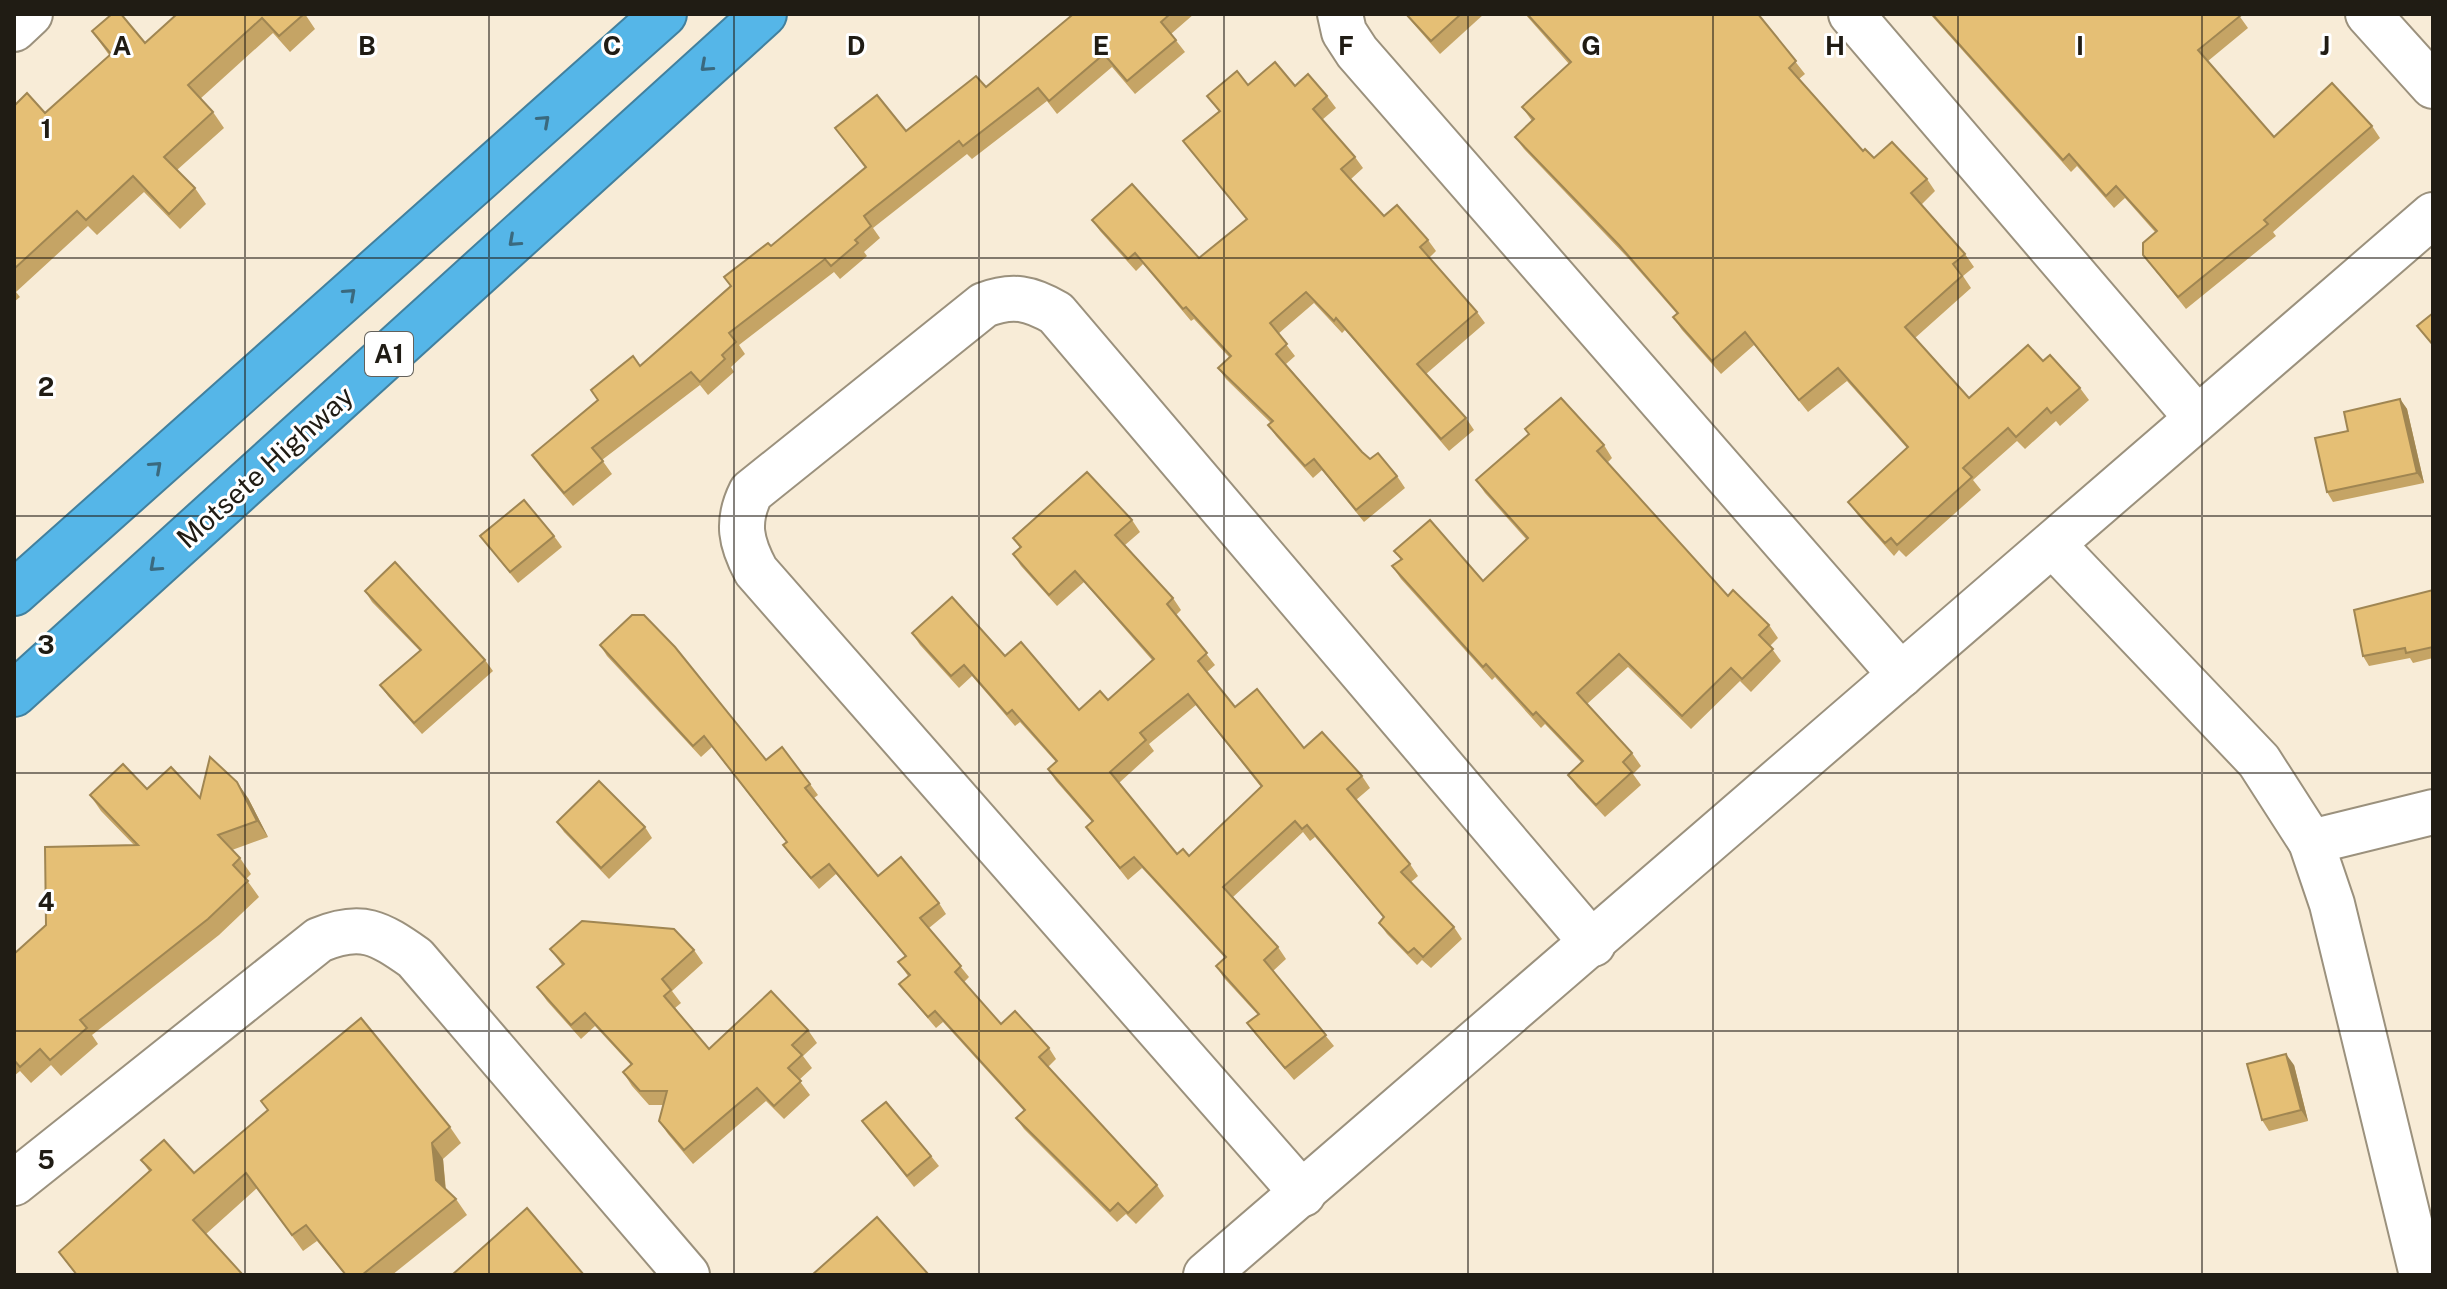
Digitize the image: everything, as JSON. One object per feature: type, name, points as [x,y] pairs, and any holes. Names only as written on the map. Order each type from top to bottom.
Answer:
[{"type":"highway","name":"A1","points":[[14,593],[664,14]]},
{"type":"highway","name":"Motsete Highway","points":[[14,694],[764,14]]},
{"type":"street","points":[[14,29],[30,14]]},
{"type":"street","points":[[1340,14],[1344,32],[1357,52],[1901,675]]},
{"type":"street","points":[[1851,14],[2197,418]]},
{"type":"street","points":[[2368,14],[2433,86]]},
{"type":"street","points":[[1206,1275],[2054,546],[2433,215]]},
{"type":"street","points":[[1303,1194],[756,571],[744,548],[741,528],[743,508],[751,492],[984,305],[1002,298],[1024,297],[1040,304],[1056,313],[1593,944]]},
{"type":"street","points":[[2054,546],[2259,761],[2311,842],[2332,904],[2421,1218],[2422,1275]]},
{"type":"street","points":[[2311,842],[2433,812]]},
{"type":"street","points":[[14,1183],[319,940],[342,931],[371,931],[415,958],[687,1275]]},
{"type":"building","points":[[112,14],[121,14],[145,43],[177,14],[304,14],[279,36],[262,18],[188,85],[213,112],[164,157],[195,188],[169,214],[133,176],[86,220],[77,211],[14,269],[14,106],[27,93],[45,113],[111,54],[92,31]]},
{"type":"building","points":[[1069,14],[1170,14],[1161,22],[1176,40],[1127,81],[1104,54],[1049,101],[1038,88],[963,146],[959,141],[864,216],[871,226],[855,240],[858,243],[831,266],[825,259],[729,333],[736,342],[722,355],[725,359],[700,382],[691,372],[592,448],[603,461],[564,493],[532,455],[598,400],[591,390],[633,356],[640,366],[731,286],[724,277],[768,243],[771,246],[866,167],[835,128],[877,95],[906,131],[976,76],[986,87],[1071,16]]},
{"type":"building","points":[[1406,14],[1461,14],[1431,41]]},
{"type":"building","points":[[1527,14],[1758,14],[1796,61],[1789,68],[1863,151],[1865,149],[1874,158],[1892,142],[1927,179],[1911,193],[1965,254],[1953,264],[1962,276],[1905,327],[1969,398],[2028,345],[2043,361],[2050,355],[2080,388],[2051,413],[2047,408],[2016,437],[2008,428],[1963,468],[1972,477],[1897,545],[1891,538],[1885,543],[1848,502],[1908,447],[1838,368],[1799,400],[1745,332],[1712,361],[1673,317],[1678,313],[1619,245],[1515,137],[1534,119],[1522,107],[1571,62]]},
{"type":"building","points":[[1932,14],[2238,14],[2240,16],[2198,50],[2274,137],[2332,83],[2372,126],[2264,220],[2268,224],[2178,297],[2143,255],[2143,243],[2157,231],[2116,186],[2106,196],[2069,154],[2063,160]]},
{"type":"building","points":[[1275,62],[1295,86],[1308,74],[1327,96],[1313,109],[1355,157],[1341,169],[1384,216],[1397,205],[1428,240],[1420,247],[1477,312],[1417,364],[1466,418],[1441,439],[1336,318],[1334,321],[1306,292],[1270,323],[1287,344],[1276,354],[1362,452],[1370,459],[1378,453],[1397,476],[1356,510],[1314,459],[1305,466],[1268,425],[1273,421],[1218,368],[1231,356],[1186,307],[1183,309],[1135,253],[1128,259],[1092,220],[1132,184],[1199,258],[1247,219],[1183,141],[1220,111],[1207,96],[1237,71],[1248,85]]},
{"type":"building","points":[[2433,313],[2433,345],[2417,326]]},
{"type":"building","points":[[1561,398],[1604,445],[1597,451],[1728,596],[1733,590],[1769,625],[1759,635],[1773,649],[1742,679],[1731,668],[1682,716],[1619,654],[1577,693],[1632,753],[1623,762],[1632,772],[1596,805],[1568,775],[1583,761],[1536,712],[1533,715],[1486,664],[1483,667],[1392,566],[1402,559],[1394,551],[1430,520],[1483,581],[1528,538],[1476,480],[1529,434],[1525,429]]},
{"type":"building","points":[[2400,399],[2417,473],[2327,492],[2315,438],[2348,431],[2344,412]]},
{"type":"building","points":[[1087,472],[1132,520],[1115,535],[1173,598],[1167,604],[1207,653],[1198,661],[1235,707],[1257,689],[1304,748],[1322,732],[1362,776],[1347,789],[1410,864],[1401,872],[1454,927],[1423,957],[1414,948],[1408,953],[1379,923],[1384,917],[1307,825],[1302,829],[1295,821],[1223,887],[1278,947],[1264,960],[1326,1035],[1285,1068],[1247,1023],[1259,1014],[1216,966],[1226,957],[1134,857],[1120,868],[1086,827],[1093,821],[1048,769],[1057,761],[1012,710],[1007,714],[964,665],[951,676],[912,633],[952,597],[1005,656],[1021,642],[1079,710],[1100,691],[1108,700],[1154,659],[1075,571],[1049,595],[1013,554],[1021,547],[1013,538]],"holes":[[[1188,694],[1262,786],[1189,856],[1183,849],[1177,854],[1110,772],[1146,740],[1140,733]]]},
{"type":"building","points":[[524,500],[554,536],[510,572],[480,536]]},
{"type":"building","points":[[395,562],[485,660],[414,723],[380,685],[421,650],[365,591]]},
{"type":"building","points":[[2433,590],[2433,647],[2406,653],[2405,648],[2363,656],[2354,610]]},
{"type":"building","points":[[632,615],[644,615],[675,647],[766,760],[782,747],[810,784],[805,788],[878,876],[901,857],[939,903],[920,918],[961,966],[955,972],[1001,1024],[1015,1011],[1049,1048],[1039,1057],[1157,1185],[1128,1213],[1118,1203],[1110,1211],[1016,1118],[1025,1110],[935,1011],[928,1017],[899,984],[910,975],[898,962],[906,956],[829,864],[811,878],[783,845],[787,842],[704,736],[693,746],[600,645]]},
{"type":"building","points":[[210,757],[237,782],[257,821],[218,835],[240,858],[233,865],[248,881],[208,919],[80,1020],[87,1028],[50,1060],[40,1049],[20,1067],[14,1060],[14,954],[46,925],[45,847],[138,845],[90,795],[123,764],[147,789],[171,767],[200,798]]},
{"type":"building","points":[[599,781],[645,827],[601,868],[557,822]]},
{"type":"building","points":[[582,921],[674,929],[694,950],[662,979],[671,990],[664,996],[709,1049],[771,991],[808,1030],[792,1045],[802,1055],[788,1068],[801,1081],[774,1106],[757,1088],[684,1150],[659,1121],[667,1091],[640,1091],[623,1072],[632,1064],[585,1013],[571,1025],[537,987],[564,964],[550,949]]},
{"type":"building","points":[[361,1018],[450,1127],[432,1143],[436,1180],[456,1199],[362,1275],[346,1275],[306,1225],[292,1235],[246,1173],[193,1220],[243,1275],[77,1275],[59,1252],[151,1170],[141,1160],[164,1140],[194,1173],[268,1110],[261,1101]]},
{"type":"building","points":[[2286,1054],[2301,1110],[2262,1120],[2247,1064]]},
{"type":"building","points":[[886,1102],[931,1156],[907,1176],[862,1121]]},
{"type":"building","points":[[527,1208],[584,1275],[452,1275]]},
{"type":"building","points":[[877,1217],[929,1275],[812,1275]]}]
